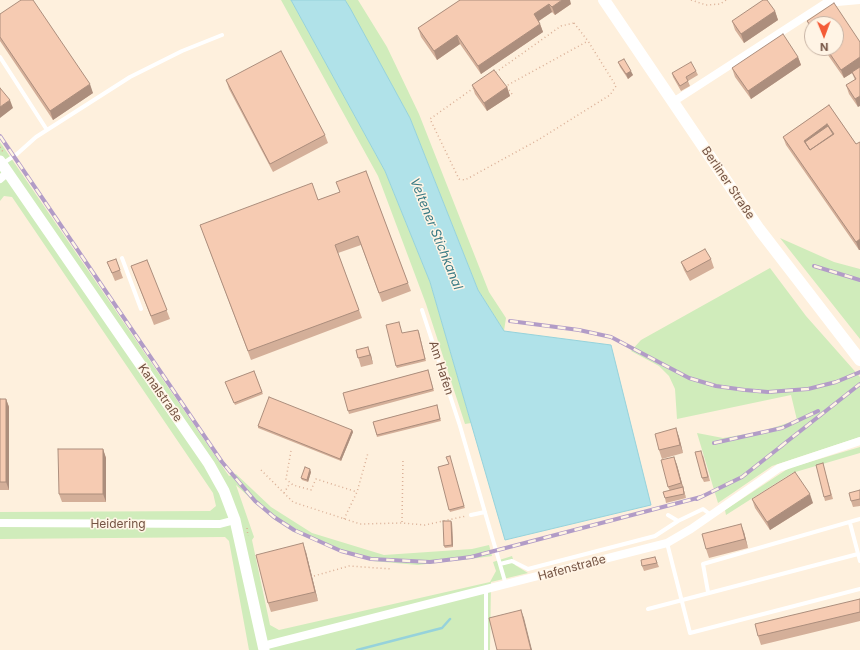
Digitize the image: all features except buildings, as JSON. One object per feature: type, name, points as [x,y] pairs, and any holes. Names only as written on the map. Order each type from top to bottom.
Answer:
[{"type":"main road","name":"Berliner Straße","points":[[604,0],[779,257],[860,360]]},
{"type":"street","points":[[673,102],[826,3],[860,0]]},
{"type":"street","name":"Kanalstraße","points":[[2,169],[210,464],[224,491],[235,520],[264,648]]},
{"type":"street","name":"Hafenstraße","points":[[264,648],[666,544],[779,468],[860,441]]},
{"type":"street","name":"Heidering","points":[[0,523],[220,524],[235,520]]},
{"type":"lane","points":[[2,169],[47,130],[130,77],[182,51],[222,36]]},
{"type":"lane","points":[[0,57],[47,130]]},
{"type":"lane","points":[[122,258],[141,309]]},
{"type":"lane","name":"Am Hafen","points":[[422,310],[460,426],[462,442],[500,562]]},
{"type":"lane","points":[[506,585],[500,562],[512,561],[528,568],[655,536],[678,521],[703,508],[711,515]]},
{"type":"lane","points":[[471,515],[485,512]]},
{"type":"lane","points":[[668,515],[678,521]]},
{"type":"lane","points":[[708,592],[703,564],[860,519]]},
{"type":"lane","points":[[850,523],[860,561]]},
{"type":"lane","points":[[666,544],[690,633],[860,589]]},
{"type":"lane","points":[[648,609],[708,592],[858,554]]},
{"type":"lane","points":[[486,591],[486,650]]},
{"type":"path","points":[[691,0],[706,5],[720,4],[726,0]]},
{"type":"path","points":[[574,23],[588,41],[616,86],[610,95],[538,140],[465,180],[459,179],[430,119],[561,26],[574,23]]},
{"type":"path","points":[[512,94],[506,86],[588,41]]},
{"type":"path","points":[[291,451],[286,479],[290,483],[311,490],[316,479],[357,492]]},
{"type":"path","points":[[344,519],[357,492],[368,453]]},
{"type":"path","points":[[402,523],[403,458]]},
{"type":"path","points":[[261,470],[293,502],[360,524],[424,524],[471,515]]},
{"type":"path","points":[[284,493],[290,483]]},
{"type":"path","points":[[314,576],[349,566],[392,569]]},
{"type":"green space","points":[[281,0],[291,0],[385,171],[430,282],[471,423],[465,424],[426,304],[378,176]]},
{"type":"green space","points":[[345,0],[358,0],[387,47],[419,114],[489,292],[506,318],[504,331],[478,290],[410,118]]},
{"type":"green space","points":[[0,142],[229,476],[236,474],[271,507],[312,533],[384,555],[472,549],[489,545],[492,556],[418,565],[372,561],[342,552],[294,532],[272,518],[236,485],[254,537],[252,540],[270,625],[279,630],[490,582],[496,571],[493,562],[512,556],[515,565],[528,573],[491,582],[490,650],[249,650],[229,541],[225,537],[0,539],[0,512],[210,511],[216,506],[213,493],[12,197],[4,196],[0,201]]},
{"type":"green space","points":[[780,238],[834,262],[860,269],[860,339]]},
{"type":"green space","points":[[770,268],[806,316],[860,377],[860,437],[772,466],[718,503],[697,433],[723,438],[763,431],[797,420],[791,395],[677,419],[675,389],[669,376],[659,366],[631,351],[641,340]]},
{"type":"green space","points":[[860,447],[860,453],[792,473],[726,515],[725,510],[789,468]]},
{"type":"water","name":"Veltener Stichkanal","points":[[291,0],[345,0],[410,118],[478,290],[504,331],[611,345],[651,505],[505,540],[430,282],[385,171]]},
{"type":"waterway","points":[[357,650],[442,628],[450,619]]},
{"type":"railway","points":[[0,136],[222,462],[255,501],[274,517],[294,530],[341,551],[371,559],[430,562],[471,557],[701,497]]},
{"type":"railway","points":[[814,266],[860,280]]},
{"type":"railway","points":[[510,321],[579,330],[611,337],[689,378],[716,386],[768,392],[808,389],[836,382],[860,372]]},
{"type":"railway","points":[[780,447],[860,384]]},
{"type":"railway","points":[[714,443],[782,428],[818,411]]},
{"type":"railway","points":[[697,499],[742,477],[784,444]]}]
